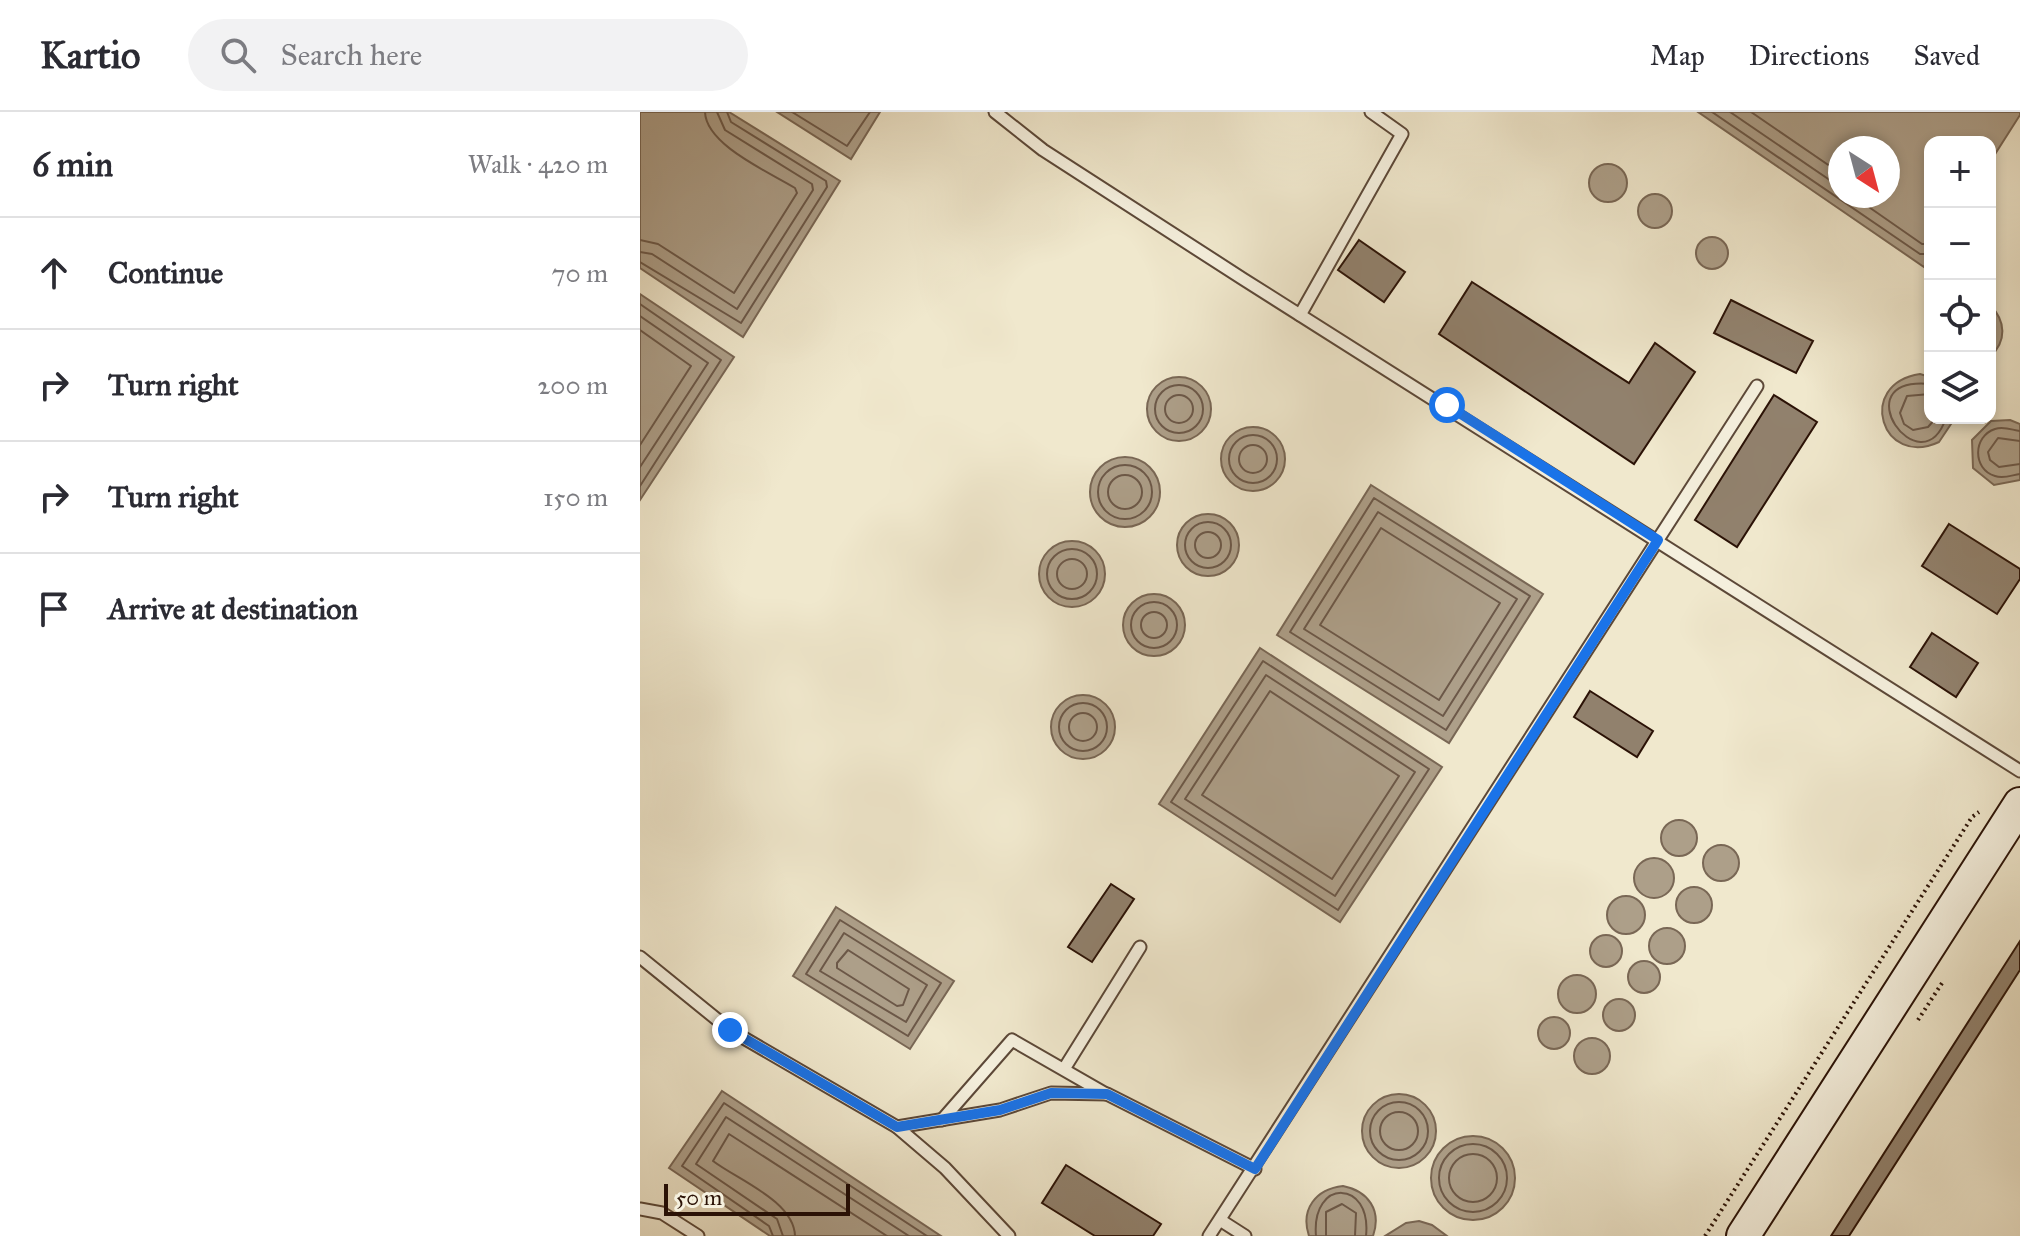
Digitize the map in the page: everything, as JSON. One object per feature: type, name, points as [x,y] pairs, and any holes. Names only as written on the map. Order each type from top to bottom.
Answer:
[{"type":"main road","points":[[1743,1236],[2020,804]]},
{"type":"lane","points":[[995,112],[1043,150],[2020,771]]},
{"type":"lane","points":[[1300,315],[1402,134],[1371,112]]},
{"type":"lane","points":[[1209,1236],[1757,386]]},
{"type":"lane","points":[[1064,1069],[1140,947]]},
{"type":"lane","points":[[640,957],[730,1030],[897,1127],[945,1168],[1009,1236]]},
{"type":"lane","points":[[942,1120],[1012,1040],[1107,1094],[1255,1169]]},
{"type":"lane","points":[[897,1127],[1000,1110],[1051,1093],[1107,1094]]},
{"type":"lane","points":[[640,1209],[662,1213],[698,1236]]},
{"type":"lane","points":[[1220,1220],[1245,1236]]},
{"type":"path","points":[[1705,1236],[1972,817],[1980,811]]},
{"type":"water","points":[[640,112],[729,112],[840,181],[743,337],[640,268]]},
{"type":"water","points":[[777,112],[880,112],[851,159]]},
{"type":"water","points":[[1698,112],[2020,112],[1996,153],[1996,136],[1924,136],[1924,267],[1838,208],[1900,208],[1900,136],[1828,136],[1828,201]]},
{"type":"water","points":[[1608,164],[1622,169],[1627,183],[1622,197],[1608,202],[1594,197],[1589,183],[1594,169]]},
{"type":"water","points":[[1655,194],[1667,199],[1672,211],[1667,223],[1655,228],[1643,223],[1638,211],[1643,199]]},
{"type":"water","points":[[1712,237],[1723,242],[1728,253],[1723,264],[1712,269],[1701,264],[1696,253],[1701,242]]},
{"type":"water","points":[[640,294],[734,357],[640,500]]},
{"type":"water","points":[[1996,313],[2002,324],[1996,351]]},
{"type":"water","points":[[1924,375],[1924,424],[1951,424],[1939,442],[1919,447],[1903,444],[1891,435],[1884,422],[1882,407],[1888,393],[1900,381]]},
{"type":"water","points":[[1173,377],[1185,377],[1202,386],[1209,397],[1209,421],[1202,432],[1185,441],[1173,441],[1161,436],[1152,427],[1147,415],[1147,403],[1152,391],[1161,382]]},
{"type":"water","points":[[2010,420],[2020,424],[2020,480],[1994,485],[1973,468],[1972,440],[1988,424],[1996,424],[1996,421]]},
{"type":"water","points":[[1253,427],[1265,429],[1276,436],[1283,447],[1283,471],[1276,482],[1265,489],[1253,491],[1241,489],[1230,482],[1223,471],[1221,459],[1223,447],[1230,436],[1241,429]]},
{"type":"water","points":[[1125,457],[1144,463],[1154,473],[1160,492],[1154,511],[1144,521],[1125,527],[1106,521],[1096,511],[1090,492],[1096,473],[1106,463]]},
{"type":"water","points":[[1371,485],[1543,594],[1449,743],[1277,635]]},
{"type":"water","points":[[1208,514],[1220,516],[1230,523],[1237,533],[1237,557],[1230,567],[1220,574],[1208,576],[1196,574],[1186,567],[1179,557],[1177,545],[1179,533],[1186,523],[1196,516]]},
{"type":"water","points":[[1072,541],[1085,544],[1095,551],[1102,561],[1105,574],[1102,587],[1095,597],[1085,604],[1072,607],[1059,604],[1049,597],[1042,587],[1039,574],[1042,561],[1049,551],[1059,544]]},
{"type":"water","points":[[1154,594],[1166,596],[1176,603],[1183,613],[1183,637],[1176,647],[1166,654],[1154,656],[1142,654],[1132,647],[1125,637],[1123,625],[1125,613],[1132,603],[1142,596]]},
{"type":"water","points":[[1260,648],[1442,767],[1340,922],[1159,804]]},
{"type":"water","points":[[1083,695],[1101,701],[1109,709],[1115,727],[1109,745],[1101,753],[1083,759],[1065,753],[1057,745],[1051,727],[1057,709],[1065,701]]},
{"type":"water","points":[[1679,820],[1692,825],[1697,838],[1692,851],[1679,856],[1666,851],[1661,838],[1666,825]]},
{"type":"water","points":[[1721,845],[1734,850],[1739,863],[1734,876],[1721,881],[1708,876],[1703,863],[1708,850]]},
{"type":"water","points":[[1654,858],[1668,864],[1674,878],[1668,892],[1654,898],[1640,892],[1634,878],[1640,864]]},
{"type":"water","points":[[1694,887],[1707,892],[1712,905],[1707,918],[1694,923],[1681,918],[1676,905],[1681,892]]},
{"type":"water","points":[[1626,896],[1640,901],[1645,915],[1640,929],[1626,934],[1612,929],[1607,915],[1612,901]]},
{"type":"water","points":[[836,907],[954,981],[910,1049],[793,976]]},
{"type":"water","points":[[1667,928],[1680,933],[1685,946],[1680,959],[1667,964],[1654,959],[1649,946],[1654,933]]},
{"type":"water","points":[[1606,935],[1617,940],[1622,951],[1617,962],[1606,967],[1595,962],[1590,951],[1595,940]]},
{"type":"water","points":[[1644,961],[1656,965],[1660,977],[1656,989],[1644,993],[1632,989],[1628,977],[1632,965]]},
{"type":"water","points":[[1577,975],[1590,981],[1596,994],[1590,1007],[1577,1013],[1564,1007],[1558,994],[1564,981]]},
{"type":"water","points":[[1619,999],[1630,1004],[1635,1015],[1630,1026],[1619,1031],[1608,1026],[1603,1015],[1608,1004]]},
{"type":"water","points":[[1554,1017],[1565,1022],[1570,1033],[1565,1044],[1554,1049],[1543,1044],[1538,1033],[1543,1022]]},
{"type":"water","points":[[1592,1038],[1604,1044],[1610,1056],[1604,1068],[1592,1074],[1580,1068],[1574,1056],[1580,1044]]},
{"type":"water","points":[[722,1091],[941,1236],[770,1236],[669,1168]]},
{"type":"water","points":[[1399,1094],[1420,1100],[1430,1110],[1436,1131],[1430,1152],[1420,1162],[1399,1168],[1378,1162],[1368,1152],[1362,1131],[1368,1110],[1378,1100]]},
{"type":"water","points":[[1473,1136],[1489,1139],[1503,1148],[1512,1162],[1515,1178],[1512,1194],[1503,1208],[1489,1217],[1473,1220],[1457,1217],[1443,1208],[1434,1194],[1431,1178],[1434,1162],[1443,1148],[1457,1139]]},
{"type":"water","points":[[1343,1186],[1360,1192],[1371,1203],[1376,1218],[1373,1236],[1309,1236],[1307,1217],[1312,1202],[1325,1191]]},
{"type":"water","points":[[1419,1221],[1432,1225],[1447,1236],[1385,1236],[1406,1223]]},
{"type":"building","points":[[1359,240],[1405,272],[1384,302],[1338,270]]},
{"type":"building","points":[[1472,282],[1629,383],[1655,343],[1695,372],[1634,464],[1439,334]]},
{"type":"building","points":[[1731,300],[1813,341],[1796,373],[1714,333]]},
{"type":"building","points":[[1774,395],[1817,422],[1737,547],[1695,520]]},
{"type":"building","points":[[1949,524],[2020,569],[2020,579],[1997,614],[1922,566]]},
{"type":"building","points":[[1932,633],[1978,663],[1956,697],[1910,667]]},
{"type":"building","points":[[1590,691],[1653,731],[1637,757],[1574,717]]},
{"type":"building","points":[[1111,884],[1134,899],[1092,962],[1068,947]]},
{"type":"building","points":[[2020,941],[2020,970],[1849,1236],[1831,1236]]},
{"type":"building","points":[[1066,1165],[1161,1224],[1153,1236],[1095,1236],[1042,1203]]},
{"type":"route","points":[[730,1030],[897,1127],[1000,1110],[1051,1093],[1107,1094],[1255,1169],[1658,540],[1447,405]]}]
